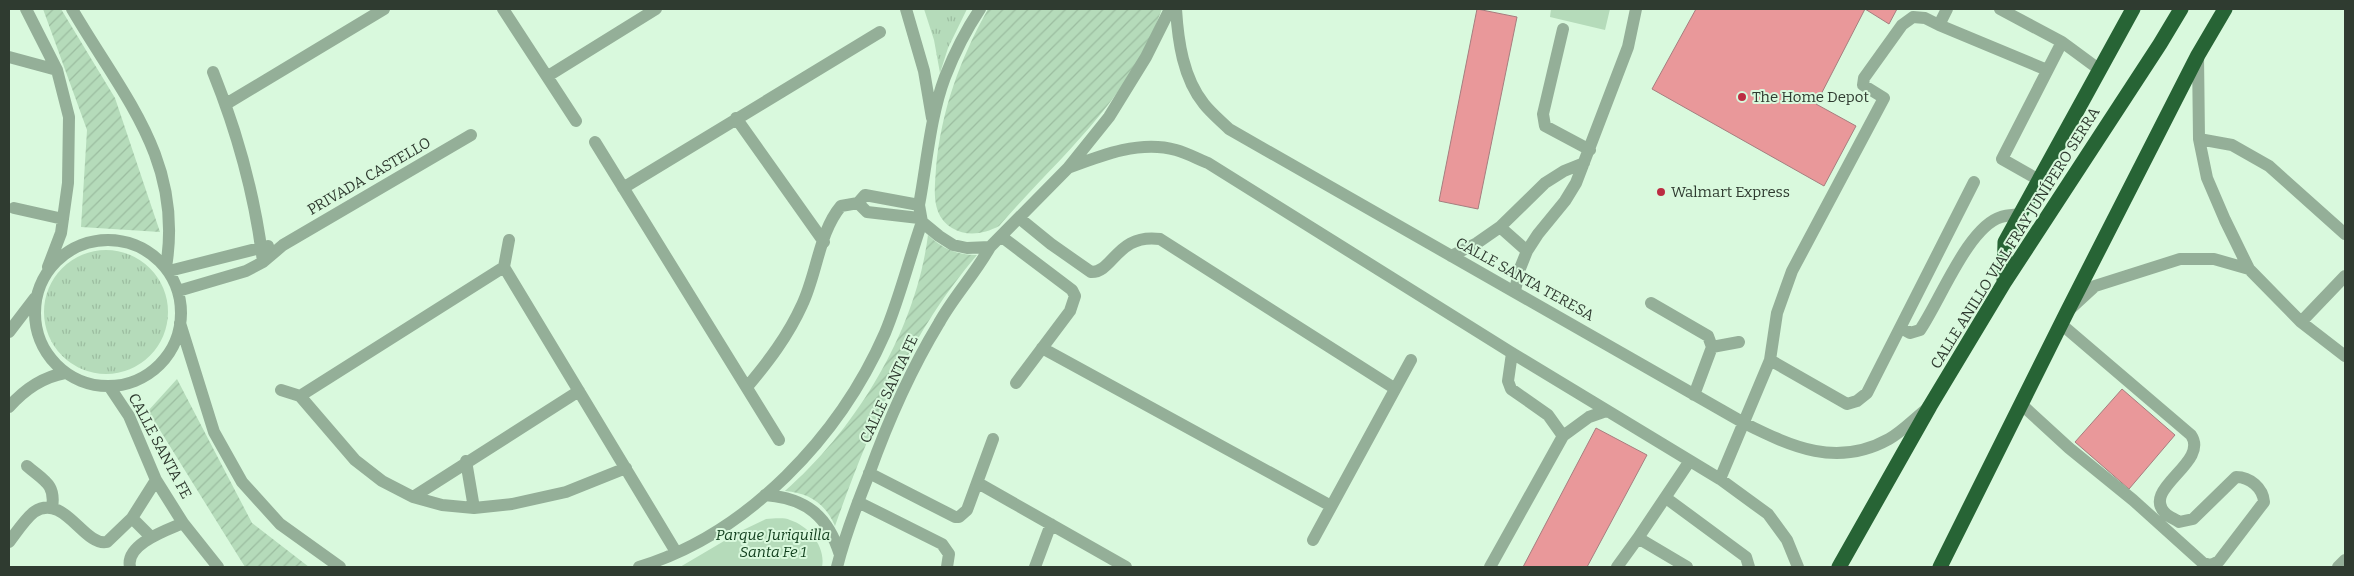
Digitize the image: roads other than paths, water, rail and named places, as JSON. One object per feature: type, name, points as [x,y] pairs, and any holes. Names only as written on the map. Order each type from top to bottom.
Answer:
[{"type":"highway","points":[[2004,283],[2006,242],[2133,9]]},
{"type":"highway","name":"CALLE ANILLO VIAL FRAY JUNÍPERO SERRA","points":[[1839,567],[1930,406],[2004,283],[2181,9]]},
{"type":"highway","points":[[1940,567],[2198,55],[2225,9]]},
{"type":"street","points":[[9,332],[36,296],[45,275],[61,233],[68,183],[69,117],[57,70],[26,9]]},
{"type":"street","points":[[72,9],[142,122],[158,158],[167,195],[170,225],[167,269]]},
{"type":"street","points":[[226,104],[384,9]]},
{"type":"street","points":[[503,9],[576,121]]},
{"type":"street","points":[[548,76],[656,9]]},
{"type":"street","points":[[906,9],[924,70],[933,126]]},
{"type":"street","name":"CALLE SANTA FE","points":[[639,567],[676,552],[710,534],[765,495],[792,471],[817,443],[842,410],[863,376],[884,334],[897,301],[920,215],[933,126],[945,77],[970,24],[980,9]]},
{"type":"street","name":"CALLE SANTA FE","points":[[839,561],[886,425],[917,360],[940,320],[981,264],[990,248],[1068,168],[1109,117],[1146,57],[1170,9]]},
{"type":"street","name":"CALLE SANTA TERESA","points":[[1176,9],[1178,41],[1186,71],[1204,104],[1229,129],[1744,423],[1800,449],[1837,453],[1866,448],[1889,438],[1930,406]]},
{"type":"street","points":[[1515,291],[1519,271],[1527,251],[1538,234],[1565,201],[1590,150],[1628,47],[1636,9]]},
{"type":"street","points":[[1939,25],[1948,9]]},
{"type":"street","points":[[2000,9],[2062,42],[2100,70]]},
{"type":"street","points":[[1720,479],[1770,360],[1777,313],[1792,271],[1884,98],[1863,85],[1864,78],[1902,25],[1912,17],[1925,18],[2047,70]]},
{"type":"street","points":[[1563,29],[1543,121],[1545,126],[1590,150]]},
{"type":"street","points":[[623,188],[880,32]]},
{"type":"street","points":[[2039,180],[2002,158],[2062,42]]},
{"type":"street","points":[[2198,55],[2199,139],[2207,178],[2249,269],[2302,322],[2345,356]]},
{"type":"street","points":[[9,57],[57,70]]},
{"type":"street","points":[[213,72],[226,104],[248,174],[263,262]]},
{"type":"street","points":[[736,118],[824,242]]},
{"type":"street","name":"PRIVADA CASTELLO","points":[[178,291],[246,271],[263,262],[283,245],[471,135]]},
{"type":"street","points":[[2199,139],[2232,145],[2269,166],[2345,234]]},
{"type":"street","points":[[595,142],[779,440]]},
{"type":"street","points":[[1068,168],[1106,153],[1141,147],[1175,150],[1200,160],[1512,354],[1720,479],[1768,514],[1787,540],[1798,567]]},
{"type":"street","points":[[1451,256],[1477,243],[1500,227],[1545,183],[1564,171],[1584,163]]},
{"type":"street","points":[[1770,360],[1847,404],[1857,401],[1867,393],[1974,182]]},
{"type":"street","points":[[747,387],[768,362],[787,334],[803,305],[835,213],[841,206],[858,203],[866,195],[920,215],[929,230],[953,245],[968,248],[990,248]]},
{"type":"street","points":[[14,208],[63,219]]},
{"type":"street","points":[[1901,328],[1910,333],[1920,330],[1970,242],[1984,227],[2000,217],[2020,214]]},
{"type":"street","points":[[1019,218],[1051,244],[1091,272],[1100,270],[1132,242],[1150,238],[1160,239],[1394,388]]},
{"type":"street","points":[[1500,227],[1527,251]]},
{"type":"street","points":[[1002,237],[1072,290],[1075,296],[1070,311],[1016,383]]},
{"type":"street","points":[[36,296],[34,313],[36,330],[42,347],[52,362],[66,373],[86,383],[109,386],[129,383],[148,374],[158,365],[175,343],[180,323],[181,306],[178,291],[167,269],[152,253],[134,243],[114,239],[94,240],[74,247],[58,259],[45,275]]},
{"type":"street","points":[[509,240],[504,267],[676,552]]},
{"type":"street","name":"PRIVADA CASTELLO","points":[[167,269],[261,246],[283,245]]},
{"type":"street","points":[[2021,404],[2069,448],[2133,500],[2202,563],[2211,565],[2219,561],[2264,502],[2260,488],[2244,477],[2236,477],[2193,520],[2179,522],[2164,513],[2160,501],[2162,490],[2178,473],[2195,448],[2194,440],[2190,434],[2064,318],[2096,286],[2180,259],[2214,259],[2249,269]]},
{"type":"street","points":[[300,396],[504,267]]},
{"type":"street","points":[[2302,322],[2345,276]]},
{"type":"street","points":[[1651,303],[1708,336],[1712,347],[1694,394]]},
{"type":"street","points":[[180,323],[214,432],[242,482],[280,524],[340,567]]},
{"type":"street","points":[[1712,347],[1739,342]]},
{"type":"street","points":[[1042,348],[1331,506]]},
{"type":"street","points":[[1512,354],[1508,381],[1511,389],[1548,415],[1563,436]]},
{"type":"street","points":[[1313,540],[1394,388],[1411,360]]},
{"type":"street","points":[[9,407],[30,387],[52,376],[66,373]]},
{"type":"street","name":"CALLE SANTA FE","points":[[109,386],[129,416],[156,480],[183,523],[218,567]]},
{"type":"street","points":[[281,390],[300,396],[356,460],[382,480],[413,497],[442,505],[474,508],[512,504],[566,492],[626,468]]},
{"type":"street","points":[[413,497],[466,461],[579,391]]},
{"type":"street","points":[[1490,567],[1563,436],[1589,417],[1606,411]]},
{"type":"street","points":[[869,473],[955,517],[959,517],[967,510],[992,439]]},
{"type":"street","points":[[466,461],[474,508]]},
{"type":"street","points":[[1617,567],[1689,462]]},
{"type":"street","points":[[28,466],[52,488],[54,496],[52,508]]},
{"type":"street","points":[[9,542],[35,512],[52,508],[65,514],[98,542],[108,542],[132,518],[156,480]]},
{"type":"street","points":[[978,483],[1126,567]]},
{"type":"street","name":"CALLE SANTA FE","points":[[765,495],[791,499],[814,511],[830,531],[839,561]]},
{"type":"street","points":[[1666,498],[1746,557],[1748,567]]},
{"type":"street","points":[[858,502],[942,544],[949,554],[947,567]]},
{"type":"street","points":[[132,518],[151,537]]},
{"type":"street","points":[[130,567],[130,558],[151,537],[183,523]]},
{"type":"street","points":[[1035,567],[1051,524]]},
{"type":"street","points":[[1638,538],[1687,567]]},
{"type":"street","points":[[2338,567],[2345,560]]},
{"type":"place","name":"The Home Depot","points":[[1742,97]]},
{"type":"place","name":"Walmart Express","points":[[1661,192]]},
{"type":"park label","name":"Parque Juriquilla Santa Fe 1","points":[[773,544]]}]
